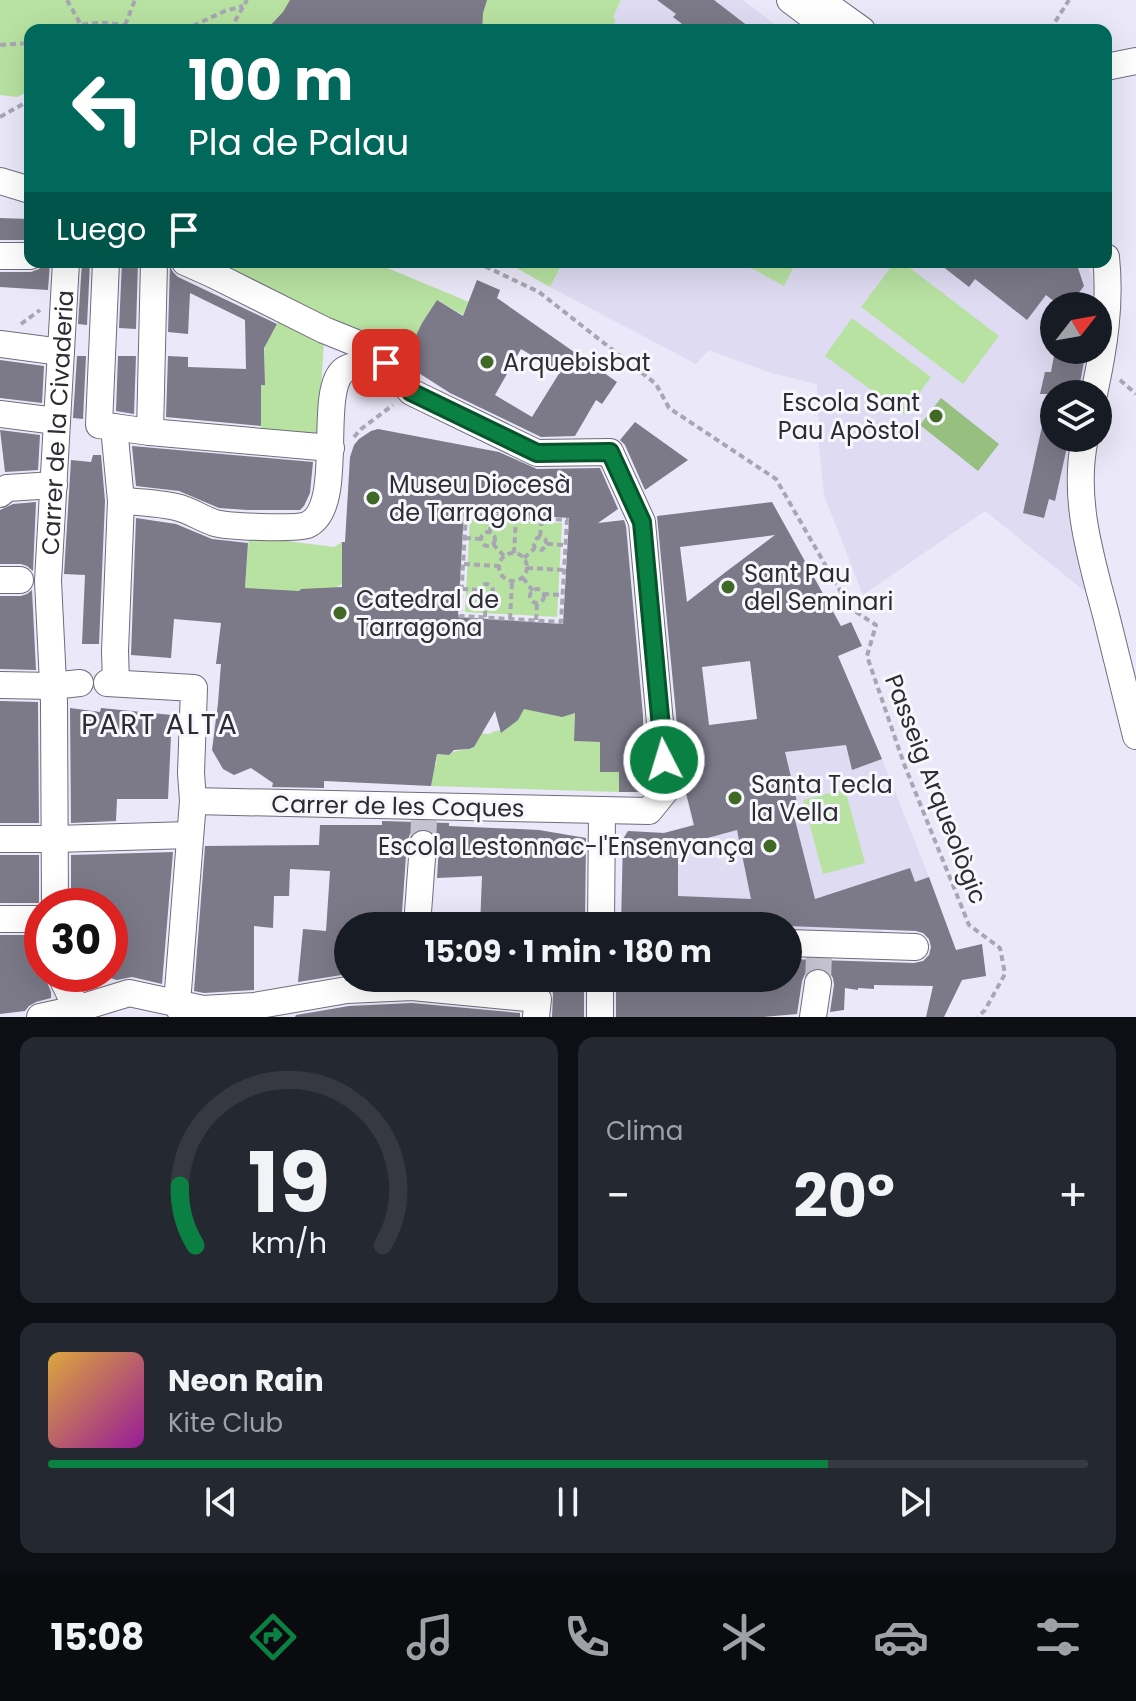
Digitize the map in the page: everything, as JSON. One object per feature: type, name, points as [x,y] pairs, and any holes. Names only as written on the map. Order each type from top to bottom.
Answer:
[{"type":"street","points":[[790,0],[822,24]]},
{"type":"street","points":[[820,0],[854,24]]},
{"type":"street","points":[[1112,66],[1136,61]]},
{"type":"street","points":[[0,181],[24,188]]},
{"type":"street","points":[[0,256],[24,256]]},
{"type":"street","name":"Carrer de la Civaderia","points":[[55,888],[53,694],[28,581],[54,485],[66,268]]},
{"type":"street","points":[[106,268],[107,426],[121,501],[112,683],[194,688],[193,801],[180,1010]]},
{"type":"street","points":[[150,432],[154,268]]},
{"type":"street","points":[[197,268],[324,330],[376,351],[411,392]]},
{"type":"street","points":[[1096,380],[1108,313],[1107,268]]},
{"type":"street","points":[[6,338],[61,352]]},
{"type":"street","points":[[121,501],[177,507],[214,523],[307,525],[319,515],[326,498],[335,382],[343,371],[356,366],[386,363]]},
{"type":"street","name":"Carrer de les Coques","points":[[193,801],[424,824],[602,810],[649,811],[666,790],[642,522],[610,452],[537,453],[411,392]]},
{"type":"street","points":[[0,414],[56,421]]},
{"type":"street","points":[[107,426],[331,448]]},
{"type":"street","points":[[1082,452],[1081,497],[1087,543],[1136,736]]},
{"type":"street","points":[[0,494],[7,488],[54,485]]},
{"type":"street","points":[[0,685],[53,694],[80,683]]},
{"type":"street","points":[[601,912],[602,810]]},
{"type":"street","points":[[418,912],[424,824]]},
{"type":"street","points":[[0,839],[190,835]]},
{"type":"street","points":[[0,919],[24,919]]},
{"type":"street","points":[[802,945],[818,948],[915,947]]},
{"type":"street","points":[[813,1017],[818,983]]},
{"type":"street","points":[[68,992],[77,1013]]},
{"type":"street","points":[[40,1017],[77,1013],[129,993],[180,1010],[254,1006],[335,992]]},
{"type":"street","points":[[486,992],[538,999],[536,1017]]},
{"type":"street","points":[[600,992],[600,1017]]},
{"type":"path","points":[[67,0],[80,24]]},
{"type":"path","points":[[125,24],[135,0]]},
{"type":"path","points":[[233,24],[247,0]]},
{"type":"path","points":[[1054,24],[1069,0]]},
{"type":"path","points":[[197,24],[243,6]]},
{"type":"path","points":[[88,24],[117,24]]},
{"type":"path","points":[[0,45],[24,43]]},
{"type":"path","points":[[0,117],[24,103]]},
{"type":"path","name":"Passeig Arqueològic","points":[[489,268],[539,292],[656,384],[669,408],[776,479],[850,608],[876,625],[867,656],[904,764],[969,925],[1000,948],[1005,974],[978,1017]]},
{"type":"path","points":[[6,338],[64,292]]},
{"type":"path","points":[[368,425],[411,392]]},
{"type":"path","points":[[466,514],[491,516],[567,520],[561,622],[460,616],[466,514]]},
{"type":"path","points":[[491,516],[493,544]]},
{"type":"path","points":[[514,553],[516,517]]},
{"type":"path","points":[[535,548],[534,541],[540,537],[542,519]]},
{"type":"path","points":[[481,539],[484,534],[490,533]]},
{"type":"path","points":[[540,537],[547,544]]},
{"type":"path","points":[[465,538],[481,539]]},
{"type":"path","points":[[481,539],[485,545],[493,544]]},
{"type":"path","points":[[493,544],[504,556]]},
{"type":"path","points":[[547,544],[565,545]]},
{"type":"path","points":[[535,548],[542,550],[547,544]]},
{"type":"path","points":[[524,558],[535,548]]},
{"type":"path","points":[[514,553],[524,558],[527,568],[523,578],[512,582],[502,577],[499,566],[504,556],[514,553]]},
{"type":"path","points":[[464,564],[499,566]]},
{"type":"path","points":[[527,568],[564,570]]},
{"type":"path","points":[[523,578],[533,591]]},
{"type":"path","points":[[510,619],[512,582]]},
{"type":"path","points":[[483,585],[493,589],[492,595],[486,597],[481,595],[480,590],[483,585]]},
{"type":"path","points":[[462,589],[480,590]]},
{"type":"path","points":[[533,591],[563,595]]},
{"type":"path","points":[[533,591],[531,600],[537,603]]},
{"type":"path","points":[[537,603],[542,600],[543,594]]},
{"type":"path","points":[[485,617],[486,597]]},
{"type":"path","points":[[536,620],[537,603]]},
{"type":"shaded area","points":[[0,0],[621,0],[613,17],[616,21],[614,24],[24,24],[24,94],[17,97],[0,95]]},
{"type":"shaded area","points":[[621,0],[743,0],[774,24],[613,24]]},
{"type":"shaded area","points":[[219,268],[387,268],[469,302],[463,315],[437,300],[408,352],[379,343]]},
{"type":"shaded area","points":[[517,268],[560,268],[550,287]]},
{"type":"shaded area","name":"Escola Sant Pau Apòstol","points":[[560,268],[1088,268],[1098,292],[1040,292],[1040,364],[1094,364],[1091,380],[1040,380],[1040,452],[1080,452],[1092,597],[985,511],[863,595],[824,495],[817,384],[771,373],[709,350],[696,364],[550,287]]},
{"type":"shaded area","points":[[751,268],[793,268],[784,286]]},
{"type":"shaded area","points":[[890,268],[910,268],[999,336],[963,384],[861,307]]},
{"type":"shaded area","points":[[280,318],[324,339],[318,443],[261,437],[261,385],[265,384],[264,331],[272,334]]},
{"type":"shaded area","points":[[852,318],[931,377],[904,414],[825,356]]},
{"type":"shaded area","points":[[941,398],[999,444],[978,471],[920,425]]},
{"type":"shaded area","points":[[470,518],[562,523],[557,617],[465,612]]},
{"type":"shaded area","points":[[249,536],[334,547],[342,542],[342,584],[324,588],[319,593],[301,589],[289,599],[245,588]]},
{"type":"shaded area","points":[[524,703],[552,710],[551,715],[575,711],[574,741],[607,742],[600,752],[600,772],[619,772],[619,792],[431,786],[428,765],[436,765],[437,754],[449,755],[474,747],[477,733],[491,734],[506,730],[518,720]]},
{"type":"shaded area","name":"Escola Lestonnac-l'Ensenyança","points":[[846,745],[852,770],[882,759],[929,877],[875,898],[884,940],[802,934],[802,912],[621,912],[623,839],[628,831],[675,833],[693,826],[683,782],[780,758],[780,753]]},
{"type":"shaded area","points":[[845,789],[865,863],[823,874],[803,800]]},
{"type":"building","points":[[290,0],[487,0],[482,24],[272,24]]},
{"type":"building","points":[[657,0],[714,0],[745,24],[682,24],[673,17],[676,14]]},
{"type":"building","points":[[0,218],[24,219],[24,240],[0,240]]},
{"type":"building","points":[[50,268],[48,290],[0,287],[0,272]]},
{"type":"building","points":[[82,268],[90,268],[87,325],[78,324]]},
{"type":"building","points":[[122,268],[138,268],[136,329],[119,328]]},
{"type":"building","points":[[170,268],[178,277],[277,324],[264,348],[265,385],[261,385],[261,426],[166,417],[168,356],[188,357],[188,367],[246,369],[245,320],[190,293],[188,334],[168,332]]},
{"type":"building","points":[[945,268],[1078,268],[1084,286],[1080,292],[1040,292],[1040,303],[1027,320],[975,279],[969,287]]},
{"type":"building","name":"Arquebisbat","points":[[477,280],[500,290],[497,298],[617,382],[602,404],[596,400],[575,436],[541,437],[450,393],[414,370],[419,360],[408,352],[437,300],[463,316]],"holes":[[[521,349],[560,372],[532,417],[495,395]]]},
{"type":"building","points":[[77,356],[86,356],[83,419],[73,418]]},
{"type":"building","points":[[118,356],[136,356],[134,414],[116,411]]},
{"type":"building","points":[[0,360],[44,366],[42,403],[0,398]]},
{"type":"building","points":[[1052,364],[1083,364],[1081,380],[1043,380],[1045,372],[1051,372]]},
{"type":"building","points":[[635,422],[688,460],[645,490],[620,440]]},
{"type":"building","name":"Catedral de Tarragona","points":[[378,429],[499,452],[537,469],[600,468],[618,509],[598,523],[624,520],[626,526],[643,716],[643,792],[619,792],[619,772],[600,772],[600,742],[574,741],[575,713],[562,717],[524,709],[518,720],[501,733],[495,711],[474,747],[454,750],[449,755],[437,754],[431,786],[324,781],[324,788],[272,787],[273,783],[251,768],[234,775],[223,769],[212,750],[221,664],[216,664],[221,623],[174,619],[171,658],[131,655],[136,518],[176,524],[212,539],[248,543],[245,588],[299,591],[342,587],[342,542],[345,542],[350,457],[354,445]],"holes":[[[464,511],[569,518],[563,624],[458,617]]]},
{"type":"building","points":[[0,430],[40,435],[38,470],[5,472]]},
{"type":"building","points":[[1040,436],[1040,452],[1066,452],[1055,501],[1049,499],[1044,518],[1023,513]]},
{"type":"building","points":[[132,446],[313,462],[310,493],[300,510],[219,508],[179,491],[136,486]]},
{"type":"building","points":[[93,455],[101,455],[105,501],[99,644],[82,644],[85,575],[64,574],[71,460],[91,462]]},
{"type":"building","points":[[36,502],[33,571],[21,564],[0,564],[0,510],[13,504]]},
{"type":"building","points":[[772,502],[841,626],[851,622],[862,646],[838,656],[882,759],[852,770],[846,745],[785,752],[797,802],[791,804],[815,899],[910,868],[915,882],[929,877],[956,950],[982,944],[986,976],[962,980],[944,1017],[926,1017],[933,986],[845,988],[844,1010],[830,1012],[833,978],[820,967],[811,968],[802,981],[802,959],[914,963],[923,961],[929,955],[929,939],[916,931],[802,927],[802,912],[621,912],[623,839],[628,831],[664,833],[694,825],[682,777],[657,516]],"holes":[[[775,535],[687,602],[680,547]],[[750,661],[757,719],[709,725],[702,667]],[[737,830],[751,899],[678,896],[678,846]]]},
{"type":"building","points":[[32,590],[36,670],[0,669],[0,596],[21,596]]},
{"type":"building","points":[[0,701],[38,702],[39,823],[0,823]]},
{"type":"building","points":[[70,708],[172,715],[168,799],[117,799],[116,821],[71,823]]},
{"type":"building","points":[[382,821],[449,823],[449,826],[539,830],[586,838],[585,912],[481,912],[482,876],[437,878],[438,838],[433,831],[423,828],[410,834],[407,842],[402,912],[334,912],[334,976],[298,982],[303,929],[326,931],[330,871],[290,869],[289,896],[274,896],[273,928],[254,926],[254,990],[194,991],[205,846],[319,845],[320,825],[382,825]]},
{"type":"building","points":[[173,852],[162,984],[128,978],[128,888],[71,888],[71,855]]},
{"type":"building","points":[[0,855],[39,855],[39,888],[24,888],[24,903],[0,903]]},
{"type":"building","points":[[0,935],[24,935],[24,992],[51,992],[51,998],[36,1002],[25,1011],[0,1014]]},
{"type":"building","points":[[584,992],[584,1017],[552,1017],[553,993]]},
{"type":"building","points":[[616,992],[800,992],[797,1014],[763,1017],[616,1017]]},
{"type":"building","points":[[412,1003],[520,1013],[520,1017],[295,1017],[349,1006]]},
{"type":"tunnel","points":[[423,844],[424,820]]},
{"type":"tunnel","points":[[818,983],[819,952]]},
{"type":"place","name":"Arquebisbat","points":[[487,362]]},
{"type":"place","name":"Escola Sant Pau Apòstol","points":[[936,416]]},
{"type":"place","name":"Museu Diocesà de Tarragona","points":[[373,498]]},
{"type":"place","name":"Sant Pau del Seminari","points":[[728,587]]},
{"type":"place","name":"Catedral de Tarragona","points":[[340,613]]},
{"type":"place","name":"Santa Tecla la Vella","points":[[735,798]]},
{"type":"place","name":"Escola Lestonnac-l'Ensenyança","points":[[770,846]]},
{"type":"district","name":"PART ALTA","points":[[160,724]]},
{"type":"route","points":[[386,363],[411,392],[537,453],[610,452],[642,522],[664,760]]}]
